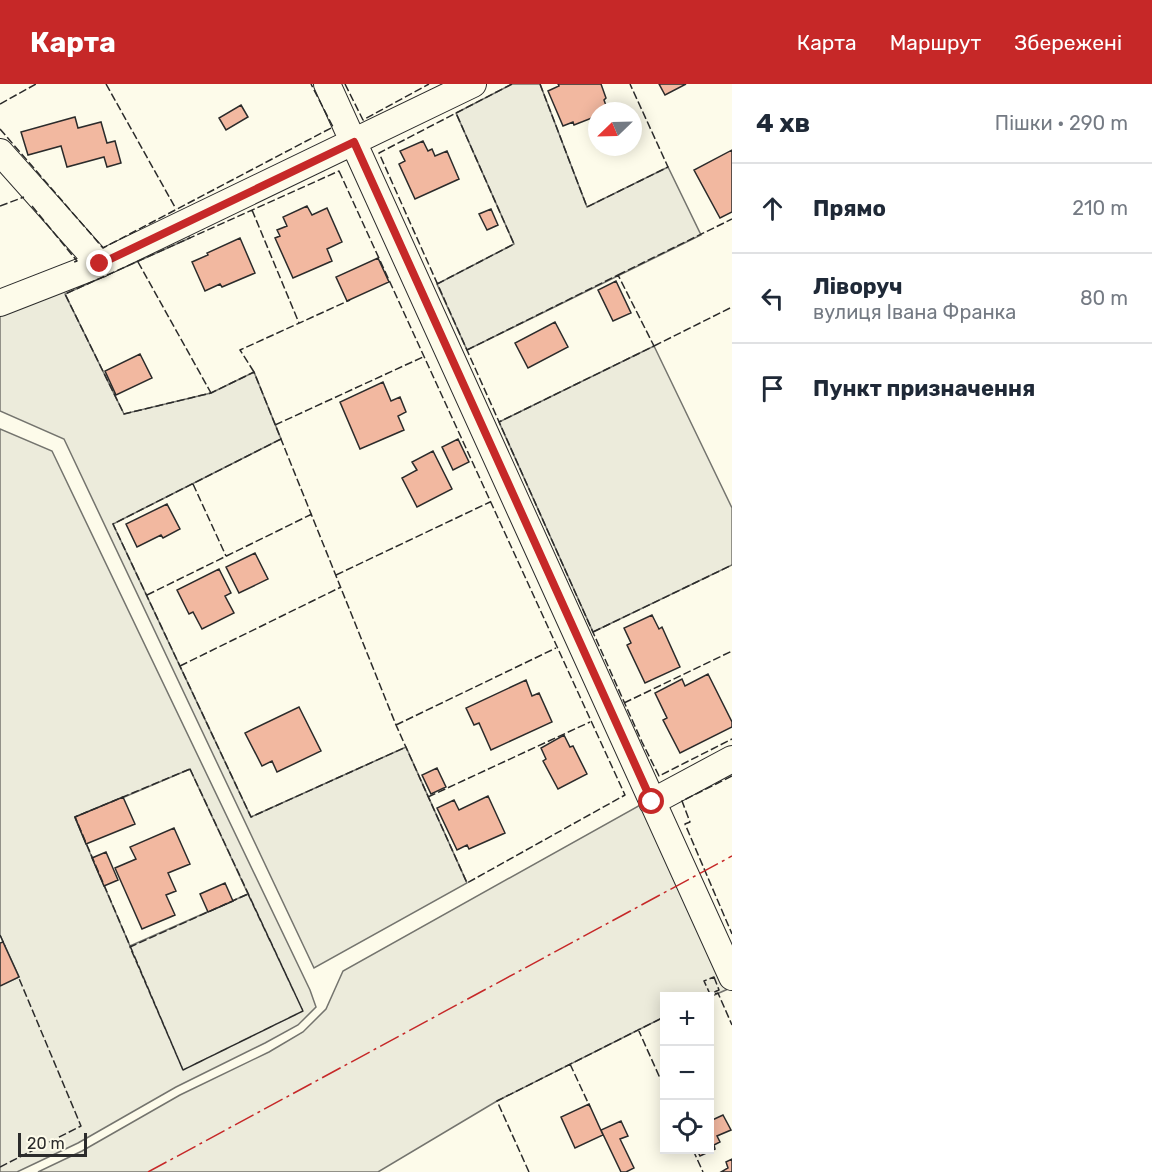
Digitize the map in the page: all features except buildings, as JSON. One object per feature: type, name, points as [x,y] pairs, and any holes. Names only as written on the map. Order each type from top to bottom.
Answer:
[{"type":"street","points":[[327,84],[731,972]]},
{"type":"street","points":[[0,303],[100,264],[473,84]]},
{"type":"street","points":[[0,152],[100,264]]},
{"type":"street","points":[[652,802],[732,759]]},
{"type":"shaded area","points":[[512,84],[540,84],[587,207],[668,167],[701,235],[467,350],[437,284],[514,244],[456,113]]},
{"type":"shaded area","points":[[186,233],[190,238],[65,294],[124,414],[211,393],[254,372],[281,439],[113,524],[251,817],[406,747],[467,883],[314,968],[64,439],[0,411],[0,309]]},
{"type":"shaded area","points":[[654,346],[732,508],[732,565],[593,632],[499,422]]},
{"type":"shaded area","points":[[0,429],[52,451],[310,990],[316,1007],[298,1025],[176,1087],[78,1143],[17,1172],[0,1172],[0,986],[19,977],[0,935]],"holes":[[[190,769],[248,894],[130,946],[75,818]]]},
{"type":"shaded area","points":[[642,804],[728,989],[714,995],[714,992],[660,992],[660,1019],[497,1101],[378,1172],[38,1172],[82,1151],[180,1095],[269,1052],[303,1032],[326,1009],[343,971]]},
{"type":"fence","points":[[0,104],[36,84]]},
{"type":"fence","points":[[106,84],[176,209]]},
{"type":"fence","points":[[0,129],[103,248],[333,127],[311,84]]},
{"type":"fence","points":[[345,84],[363,120],[429,84]]},
{"type":"fence","points":[[512,84],[379,153],[659,776],[732,739]]},
{"type":"fence","points":[[540,84],[587,207],[668,167],[630,84]]},
{"type":"fence","points":[[437,284],[514,244],[456,113]]},
{"type":"fence","points":[[339,171],[625,795],[467,883],[396,725],[254,372],[211,393],[124,414],[65,294],[339,171]]},
{"type":"fence","points":[[0,206],[24,197]]},
{"type":"fence","points":[[32,206],[77,261],[74,262]]},
{"type":"fence","points":[[252,210],[299,323]]},
{"type":"fence","points":[[618,275],[732,219]]},
{"type":"fence","points":[[138,262],[211,393]]},
{"type":"fence","points":[[467,350],[618,275],[654,346],[499,422]]},
{"type":"fence","points":[[254,372],[240,350],[350,300]]},
{"type":"fence","points":[[654,346],[732,307]]},
{"type":"fence","points":[[275,425],[423,357]]},
{"type":"fence","points":[[281,439],[113,524],[251,817],[406,747]]},
{"type":"fence","points":[[193,484],[226,556]]},
{"type":"fence","points":[[336,575],[490,502]]},
{"type":"fence","points":[[147,595],[312,514]]},
{"type":"fence","points":[[593,632],[732,565]]},
{"type":"fence","points":[[180,666],[341,587]]},
{"type":"fence","points":[[396,725],[556,648]]},
{"type":"fence","points":[[624,703],[732,651]]},
{"type":"fence","points":[[428,797],[590,722]]},
{"type":"fence","points":[[190,769],[303,1011],[183,1070],[75,817],[190,769]]},
{"type":"fence","points":[[732,776],[682,801],[690,822],[685,824],[732,934]]},
{"type":"fence","points":[[248,894],[303,1011],[183,1070],[130,947],[248,894]]},
{"type":"fence","points":[[0,935],[5,946]]},
{"type":"fence","points":[[0,1167],[81,1126],[18,976]]},
{"type":"fence","points":[[714,977],[719,990],[710,994],[704,981],[714,977]]},
{"type":"fence","points":[[715,994],[718,993],[732,1025]]},
{"type":"fence","points":[[529,1172],[497,1101],[660,1019]]},
{"type":"fence","points":[[638,1029],[660,1078]]},
{"type":"fence","points":[[570,1064],[590,1107]]},
{"type":"fence","points":[[695,1154],[703,1172]]},
{"type":"power","points":[[148,1172],[732,856]]},
{"type":"route","points":[[100,264],[354,142],[652,802]]}]
